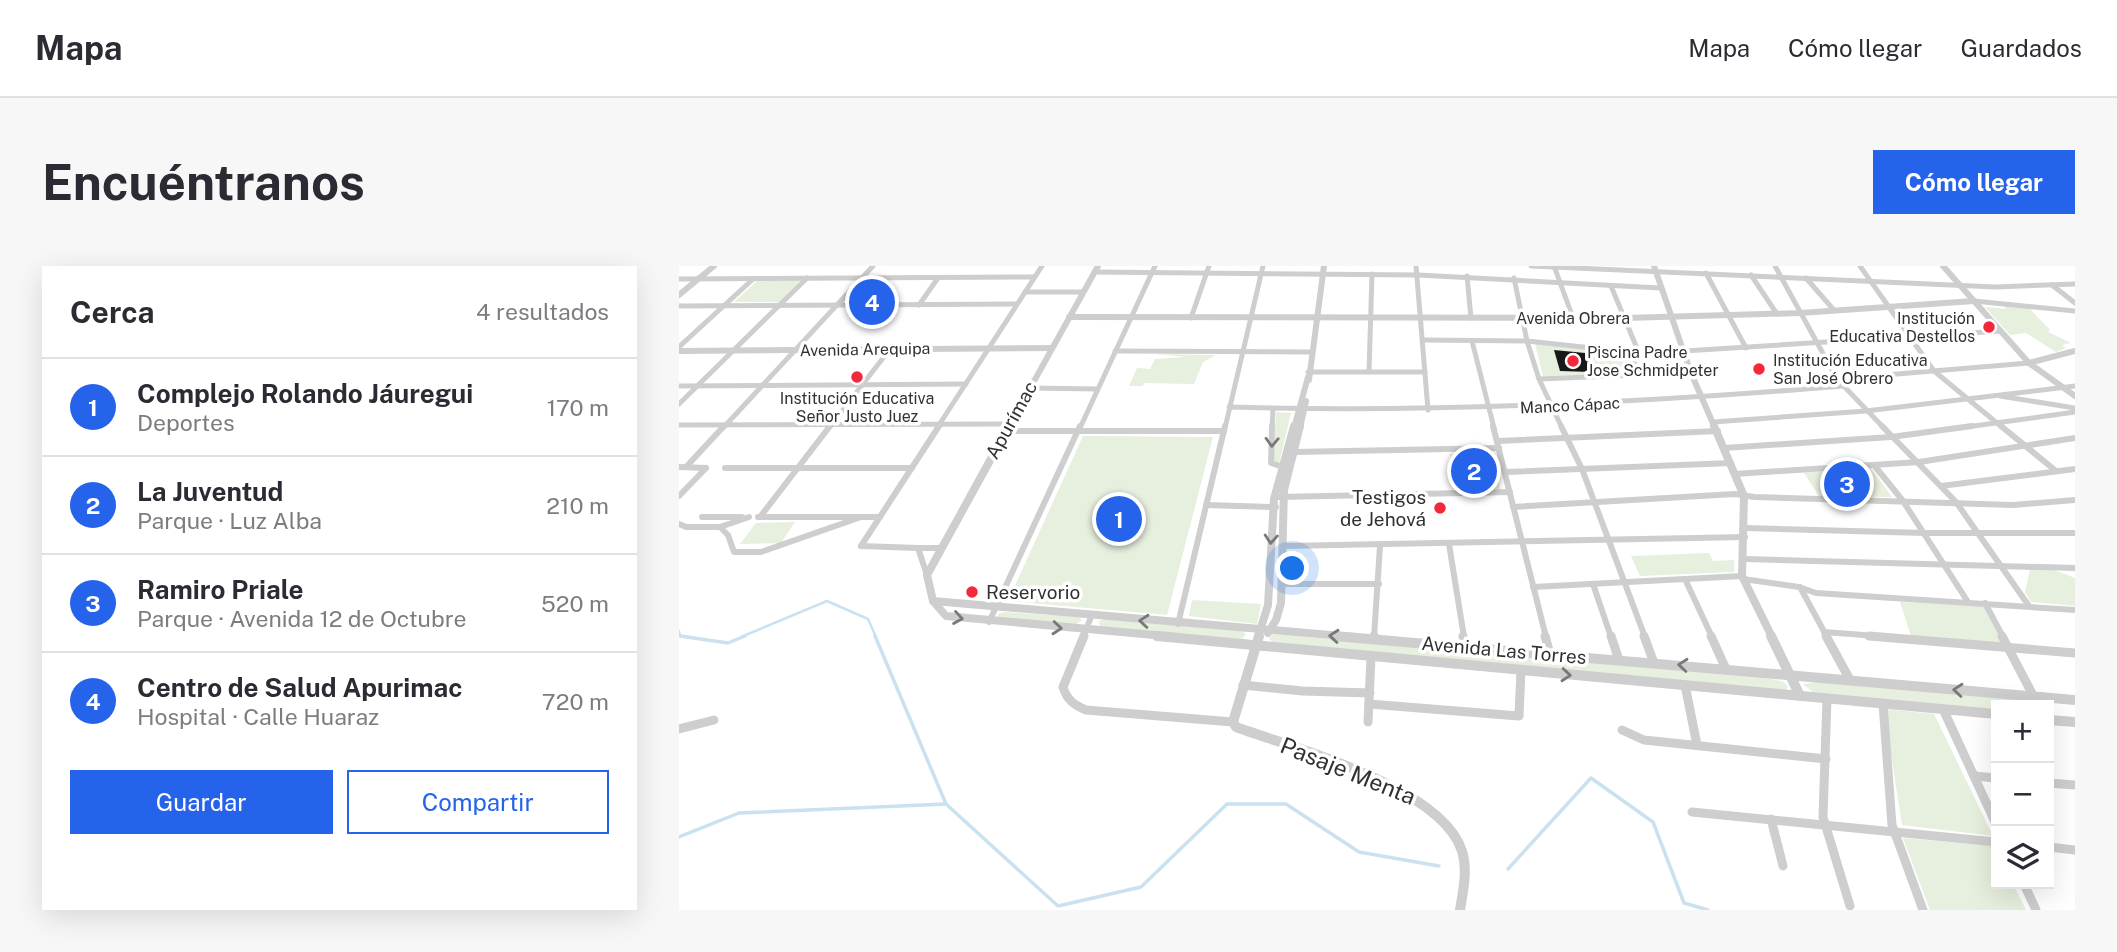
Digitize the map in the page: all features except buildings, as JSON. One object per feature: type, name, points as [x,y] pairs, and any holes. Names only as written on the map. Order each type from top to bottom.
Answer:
[{"type":"street","points":[[679,295],[714,266]]},
{"type":"street","points":[[682,467],[726,425],[873,266]]},
{"type":"street","points":[[940,548],[861,546],[1042,266]]},
{"type":"street","points":[[989,622],[1155,266]]},
{"type":"street","points":[[1191,318],[1209,266]]},
{"type":"street","points":[[1266,630],[1273,507],[1294,452],[1324,266]]},
{"type":"street","points":[[1416,266],[1428,410]]},
{"type":"street","points":[[1531,266],[1654,268],[1961,286],[2075,284]]},
{"type":"street","points":[[1775,266],[1837,379],[1865,411],[1919,462],[1956,502],[2029,606]]},
{"type":"street","points":[[1860,266],[1934,371],[2056,471]]},
{"type":"street","points":[[1943,266],[2029,363],[2060,388],[2075,396]]},
{"type":"street","points":[[1554,267],[1573,318]]},
{"type":"street","points":[[1654,268],[1702,397],[1744,495],[1743,578],[1800,696]]},
{"type":"street","points":[[1096,269],[1151,273],[1262,270],[1323,274],[1467,276],[1561,284],[1660,288]]},
{"type":"street","name":"Apurímac","points":[[927,575],[1096,269]]},
{"type":"street","points":[[1178,624],[1262,270]]},
{"type":"street","points":[[1706,273],[1746,348]]},
{"type":"street","points":[[1369,372],[1372,274]]},
{"type":"street","points":[[1751,275],[1777,314]]},
{"type":"street","points":[[1467,276],[1471,318]]},
{"type":"street","points":[[679,279],[1035,277]]},
{"type":"street","points":[[679,404],[807,278]]},
{"type":"street","points":[[919,305],[938,278]]},
{"type":"street","points":[[1514,278],[1527,341],[1539,379],[1582,469],[1654,663]]},
{"type":"street","points":[[1806,278],[1833,309]]},
{"type":"street","points":[[679,349],[753,279]]},
{"type":"street","points":[[2052,285],[2075,303]]},
{"type":"street","points":[[1611,286],[1639,353]]},
{"type":"street","points":[[1025,292],[1083,292]]},
{"type":"street","name":"Avenida Obrera","points":[[1069,317],[1625,318],[1800,313],[1974,301],[2075,311]]},
{"type":"street","points":[[679,306],[1017,304]]},
{"type":"street","points":[[1423,340],[1527,341],[1639,353],[2001,331]]},
{"type":"street","points":[[1472,341],[1550,654]]},
{"type":"street","name":"Avenida Arequipa","points":[[679,349],[733,351],[1052,348]]},
{"type":"street","points":[[760,517],[890,349]]},
{"type":"street","points":[[1115,351],[1311,352]]},
{"type":"street","points":[[1539,379],[1638,375],[1631,351]]},
{"type":"street","points":[[1837,379],[2029,363],[2075,351]]},
{"type":"street","points":[[1308,375],[1425,372]]},
{"type":"street","points":[[679,386],[966,384]]},
{"type":"street","name":"Manco Cápac","points":[[1229,407],[1301,411],[1488,410],[1843,386]]},
{"type":"street","points":[[1713,422],[1865,411],[2075,386]]},
{"type":"street","points":[[1029,387],[1097,389]]},
{"type":"street","points":[[1995,395],[2075,410]]},
{"type":"street","points":[[1273,409],[1271,463],[1283,467]]},
{"type":"street","points":[[1724,448],[1891,437],[2075,410]]},
{"type":"street","points":[[1091,617],[1063,687],[1065,697],[1074,706],[1086,710],[1233,722],[1254,646],[1279,609],[1285,546],[1284,507],[1279,497],[1283,467],[1301,411]]},
{"type":"street","points":[[679,425],[940,424],[1078,431],[1224,431]]},
{"type":"street","points":[[1294,452],[1498,445],[1568,438],[1718,431]]},
{"type":"street","points":[[1735,474],[1919,462],[2075,438]]},
{"type":"street","points":[[1505,472],[1731,463]]},
{"type":"street","points":[[1874,465],[1925,533],[1968,602]]},
{"type":"street","points":[[679,496],[706,468],[682,467]]},
{"type":"street","points":[[725,468],[912,468]]},
{"type":"street","points":[[1941,486],[2074,469]]},
{"type":"street","points":[[1279,497],[1510,492]]},
{"type":"street","points":[[1513,507],[1744,495],[2013,505],[2075,500]]},
{"type":"street","points":[[1206,505],[1284,507]]},
{"type":"street","points":[[702,517],[880,517]]},
{"type":"street","points":[[679,524],[686,527],[720,527],[749,517]]},
{"type":"street","points":[[720,527],[728,535],[734,552],[747,553],[761,552],[861,517]]},
{"type":"street","points":[[1285,546],[1522,543],[1745,532],[2075,533]]},
{"type":"street","points":[[1449,544],[1465,648]]},
{"type":"street","points":[[1374,639],[1380,545]]},
{"type":"street","points":[[918,548],[933,601]]},
{"type":"street","points":[[1744,559],[2075,568]]},
{"type":"street","points":[[1533,587],[1743,578],[1800,587],[1816,593],[2075,610]]},
{"type":"street","points":[[1685,579],[1726,669]]},
{"type":"street","points":[[1281,584],[1379,584]]},
{"type":"street","points":[[1593,584],[1619,660]]},
{"type":"street","points":[[1800,587],[1850,680]]},
{"type":"street","name":"Avenida Las Torres","points":[[933,601],[1091,617],[2075,700]]},
{"type":"street","name":"Avenida Las Torres","points":[[933,601],[946,616],[989,622],[1991,714]]},
{"type":"street","points":[[1985,603],[2036,700]]},
{"type":"street","points":[[1824,632],[2075,653]]},
{"type":"street","points":[[1368,722],[1371,657]]},
{"type":"street","points":[[1369,704],[1519,716],[1521,670]]},
{"type":"street","points":[[1243,685],[1303,691],[1370,693]]},
{"type":"street","points":[[1685,685],[1697,745]]},
{"type":"street","points":[[1827,699],[1823,817],[1850,906]]},
{"type":"street","points":[[1883,704],[1894,832],[1923,910]]},
{"type":"street","points":[[1943,709],[1991,813]]},
{"type":"street","points":[[679,729],[714,720]]},
{"type":"street","points":[[2054,720],[2075,722]]},
{"type":"street","name":"Pasaje Menta","points":[[1233,722],[1236,727],[1402,789],[1442,815],[1456,835],[1464,858],[1464,887],[1460,910]]},
{"type":"street","points":[[1622,730],[1644,740],[1826,759]]},
{"type":"street","points":[[1974,776],[1991,778]]},
{"type":"street","points":[[2054,784],[2075,786]]},
{"type":"street","points":[[1692,812],[1991,842]]},
{"type":"street","points":[[1771,820],[1783,866]]},
{"type":"street","points":[[2054,848],[2075,850]]},
{"type":"street","points":[[2026,889],[2036,910]]},
{"type":"green space","points":[[801,280],[779,302],[734,302],[757,281]]},
{"type":"green space","points":[[2002,304],[2027,306],[2050,330],[2048,332],[2071,343],[2062,345],[2066,348],[2056,352],[2026,333],[2010,335],[1985,307],[2006,309]]},
{"type":"green space","points":[[1535,344],[1601,349],[1601,354],[1627,356],[1634,374],[1543,376]]},
{"type":"green space","points":[[1156,354],[1216,355],[1203,362],[1194,384],[1144,383],[1143,386],[1129,386],[1137,368],[1150,369],[1155,359],[1186,357]]},
{"type":"green space","points":[[1276,412],[1291,413],[1279,464],[1273,463]]},
{"type":"green space","points":[[1083,436],[1213,437],[1167,615],[1008,601]]},
{"type":"green space","points":[[1450,454],[1492,454],[1500,489],[1455,489]]},
{"type":"green space","points":[[1870,467],[1892,497],[1819,496],[1804,473]]},
{"type":"green space","points":[[795,522],[781,543],[740,544],[756,523]]},
{"type":"green space","points":[[1709,553],[1713,561],[1734,560],[1734,572],[1640,576],[1631,556]]},
{"type":"green space","points":[[2030,569],[2054,570],[2075,578],[2075,606],[2031,602],[2025,592]]},
{"type":"green space","points":[[1192,600],[1261,604],[1257,624],[1189,616]]},
{"type":"green space","points":[[1900,602],[1984,606],[2003,645],[1911,636]]},
{"type":"green space","points":[[1004,612],[1078,617],[1082,620],[1075,625],[998,618],[998,614]]},
{"type":"green space","points":[[1106,619],[1241,631],[1246,634],[1242,639],[1100,627],[1099,621]]},
{"type":"green space","points":[[1273,634],[1772,679],[1784,682],[1788,687],[1786,690],[1273,642],[1269,639]]},
{"type":"green space","points":[[1818,682],[2025,700],[1991,700],[1991,709],[1813,692],[1803,684]]},
{"type":"green space","points":[[1884,709],[1934,714],[1991,836],[1902,825]]},
{"type":"green space","points":[[1903,838],[1991,846],[1991,889],[2016,889],[2026,910],[1930,910]]},
{"type":"waterway","points":[[741,637],[827,601],[868,619],[876,637]]},
{"type":"waterway","points":[[679,631],[680,636]]},
{"type":"waterway","points":[[680,636],[690,637]]},
{"type":"waterway","points":[[680,636],[728,643],[745,636]]},
{"type":"waterway","points":[[875,636],[946,804]]},
{"type":"waterway","points":[[1508,869],[1591,778],[1653,822],[1684,903],[1708,910]]},
{"type":"waterway","points":[[679,837],[739,813],[946,804]]},
{"type":"waterway","points":[[946,804],[1058,906],[1141,887],[1227,804],[1286,804],[1359,852],[1439,866]]},
{"type":"place","name":"Centro de Salud Apurimac","points":[[872,302]]},
{"type":"place","name":"Institución Educativa Destellos","points":[[1989,327]]},
{"type":"place","name":"Piscina Padre Jose Schmidpeter","points":[[1573,361]]},
{"type":"place","name":"Institución Educativa San José Obrero","points":[[1759,369]]},
{"type":"place","name":"Institución Educativa Señor Justo Juez","points":[[857,377]]},
{"type":"place","name":"La Juventud","points":[[1474,471]]},
{"type":"place","name":"Ramiro Priale","points":[[1847,484]]},
{"type":"place","name":"Testigos de Jehová","points":[[1440,508]]},
{"type":"place","name":"Complejo Rolando Jáuregui","points":[[1119,519]]},
{"type":"place","name":"Reservorio","points":[[972,592]]}]
